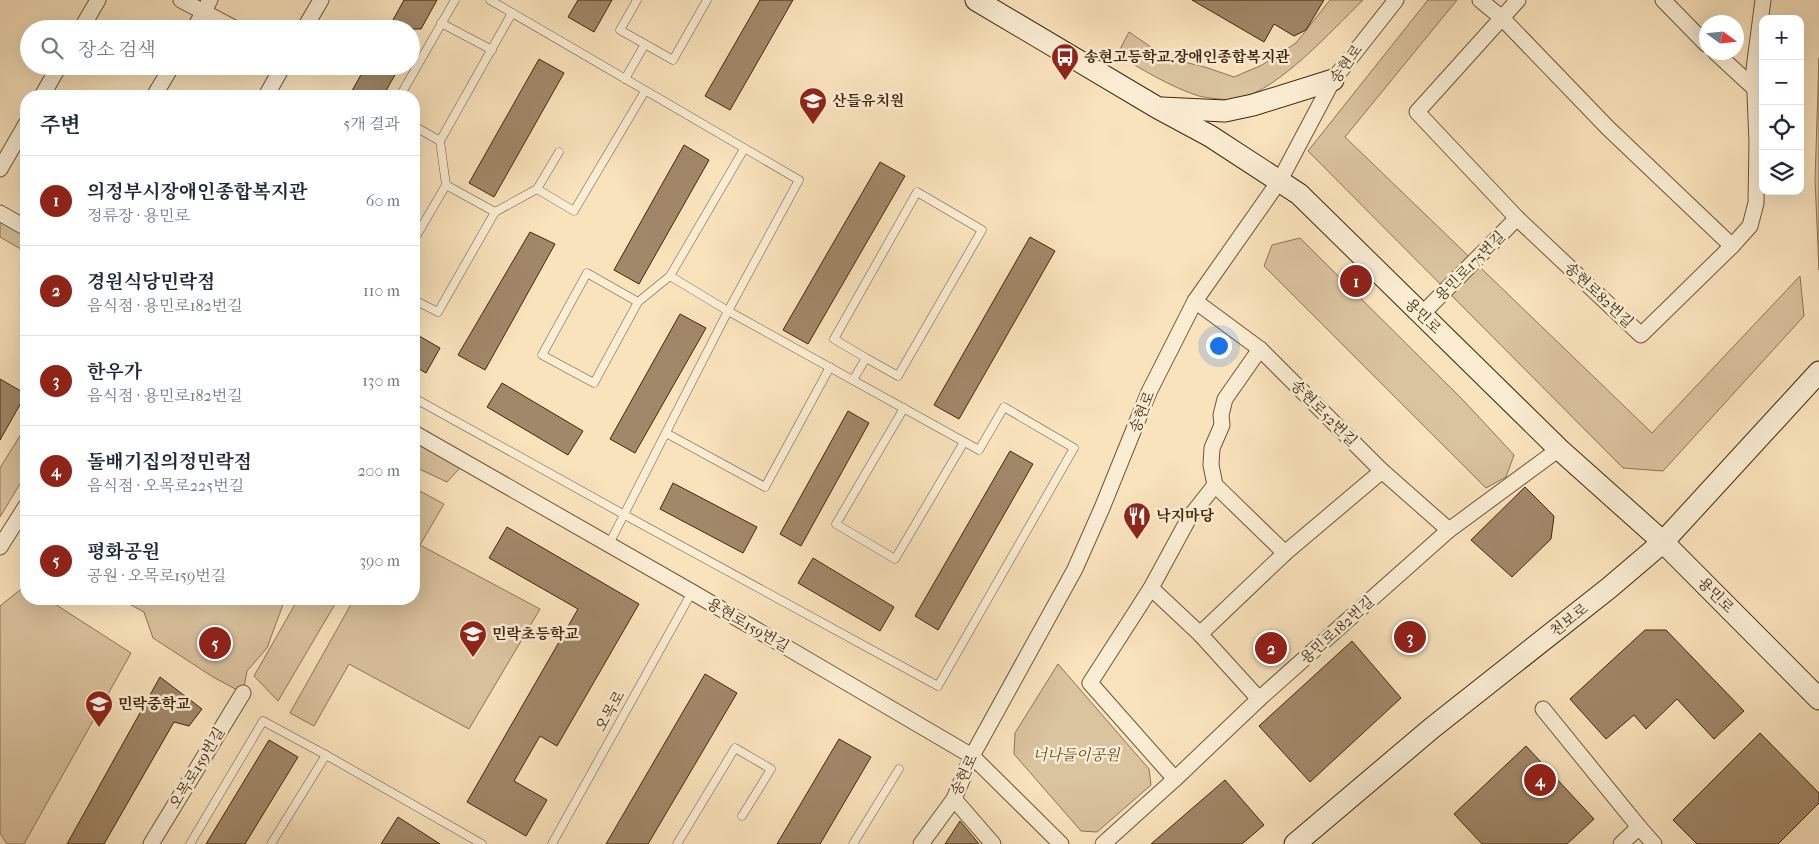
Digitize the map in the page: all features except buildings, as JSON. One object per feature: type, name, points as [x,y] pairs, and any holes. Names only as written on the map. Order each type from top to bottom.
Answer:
[{"type":"main road","name":"용민로","points":[[976,0],[1158,108],[1210,136],[1299,194],[1559,449],[1663,542],[1819,699]]},
{"type":"main road","points":[[1158,108],[1225,111],[1253,105],[1333,80]]},
{"type":"main road","name":"천보로","points":[[1295,844],[1432,728],[1610,588],[1663,542],[1819,372]]},
{"type":"street","points":[[86,20],[98,0]]},
{"type":"street","points":[[181,0],[207,6],[225,20]]},
{"type":"street","points":[[309,20],[321,0]]},
{"type":"street","name":"송현로","points":[[921,844],[954,799],[972,756],[1075,569],[1149,392],[1195,301],[1280,180],[1333,80],[1396,0]]},
{"type":"street","points":[[1480,0],[1502,18],[1608,128],[1732,246]]},
{"type":"street","name":"송현로82번길","points":[[1518,0],[1417,112],[1517,218],[1640,335],[1732,246],[1750,226],[1756,203],[1757,142],[1753,87],[1763,0]]},
{"type":"street","points":[[1663,0],[1699,37]]},
{"type":"street","points":[[199,20],[207,6]]},
{"type":"street","points":[[1724,60],[1753,87]]},
{"type":"street","points":[[45,90],[54,75]]},
{"type":"street","points":[[158,90],[167,75]]},
{"type":"street","points":[[269,90],[277,75]]},
{"type":"street","points":[[0,169],[20,134]]},
{"type":"street","points":[[0,213],[20,225]]},
{"type":"street","name":"용민로175번길","points":[[1422,314],[1517,218]]},
{"type":"street","name":"송현로52번길","points":[[1195,301],[1260,349],[1382,471],[1449,530]]},
{"type":"street","points":[[1260,349],[1226,399],[1221,415],[1222,425],[1212,448],[1211,465],[1215,485],[1285,553]]},
{"type":"street","name":"용현로159번길","points":[[420,436],[692,592],[972,756],[1061,844]]},
{"type":"street","name":"용민로182번길","points":[[1103,844],[1259,699],[1449,530],[1559,449]]},
{"type":"street","points":[[1200,634],[1285,553],[1382,471]]},
{"type":"street","points":[[1175,779],[1090,683],[1151,588],[1189,518],[1215,485]]},
{"type":"street","points":[[0,547],[20,515]]},
{"type":"street","points":[[1151,588],[1200,634],[1259,699]]},
{"type":"street","name":"오목로159번길","points":[[151,844],[243,693]]},
{"type":"street","points":[[1543,709],[1654,844]]},
{"type":"street","points":[[954,799],[993,844]]},
{"type":"street","points":[[1621,844],[1639,827]]},
{"type":"lane","points":[[420,60],[454,0]]},
{"type":"lane","points":[[490,0],[798,180],[608,544]]},
{"type":"lane","points":[[638,0],[620,30],[673,60],[707,0]]},
{"type":"lane","points":[[420,230],[446,185],[440,141],[512,13]]},
{"type":"lane","points":[[441,23],[492,50]]},
{"type":"lane","points":[[625,79],[646,44]]},
{"type":"lane","points":[[403,90],[412,75]]},
{"type":"lane","points":[[537,189],[574,211],[645,91]]},
{"type":"lane","points":[[420,129],[440,141]]},
{"type":"lane","points":[[638,302],[587,273],[542,355],[594,383],[638,302],[670,276],[744,149]]},
{"type":"lane","points":[[420,303],[438,312],[496,212],[537,189],[559,152]]},
{"type":"lane","points":[[446,185],[496,212]]},
{"type":"lane","points":[[917,192],[982,230],[898,376],[866,358],[834,339],[917,192]]},
{"type":"lane","points":[[420,401],[938,686],[1074,448],[1004,407],[979,450],[728,311],[670,276]]},
{"type":"lane","points":[[853,380],[866,358]]},
{"type":"lane","points":[[666,433],[765,487],[830,367]]},
{"type":"lane","points":[[904,408],[836,524],[895,559],[964,442]]},
{"type":"lane","name":"오목로","points":[[556,843],[692,592]]},
{"type":"lane","points":[[190,844],[263,721],[479,843]]},
{"type":"lane","points":[[677,844],[735,748],[771,769],[742,816]]},
{"type":"lane","points":[[271,844],[326,755]]},
{"type":"lane","points":[[853,844],[899,769]]},
{"type":"green space","points":[[1330,0],[1363,0],[1321,42],[1288,71],[1271,84],[1238,99],[1213,98],[1188,92],[1157,78],[1117,55],[1129,32],[1167,58],[1205,67],[1234,77],[1262,65],[1296,43]]},
{"type":"green space","points":[[1428,0],[1457,0],[1345,137],[1652,433],[1800,276],[1804,316],[1663,471],[1623,468],[1308,151]]},
{"type":"green space","points":[[1819,58],[1819,270],[1815,180]]},
{"type":"green space","points":[[0,218],[20,230],[20,249],[0,237]]},
{"type":"green space","points":[[1300,238],[1464,401],[1514,455],[1506,477],[1486,488],[1264,266],[1272,245]]},
{"type":"green space","points":[[20,436],[20,484],[0,517],[0,468]]},
{"type":"green space","points":[[420,443],[461,467],[447,482],[420,469]]},
{"type":"green space","points":[[420,491],[444,504],[420,545]]},
{"type":"green space","points":[[420,545],[540,609],[469,729],[349,664],[314,726],[290,713],[351,605],[420,605]]},
{"type":"green space","points":[[20,590],[20,605],[56,605],[131,653],[24,844],[7,844],[0,833],[0,606]]},
{"type":"green space","points":[[131,605],[283,605],[267,648],[247,671],[243,693],[213,677],[153,638],[144,612]]},
{"type":"green space","points":[[295,605],[334,605],[278,701],[254,676]]},
{"type":"green space","name":"너나들이공원","points":[[1058,664],[1149,769],[1151,785],[1097,832],[1081,831],[1014,754],[1015,733]]},
{"type":"place","name":"송현고등학교.장애인종합복지관","points":[[1065,81]]},
{"type":"place","name":"산들유치원","points":[[813,125]]},
{"type":"place","name":"의정부시장애인종합복지관","points":[[1356,281]]},
{"type":"place","name":"낙지마당","points":[[1137,540]]},
{"type":"place","name":"한우가","points":[[1410,637]]},
{"type":"place","name":"평화공원","points":[[215,643]]},
{"type":"place","name":"경원식당민락점","points":[[1271,648]]},
{"type":"place","name":"민락초등학교","points":[[473,658]]},
{"type":"place","name":"민락중학교","points":[[99,728]]},
{"type":"place","name":"돌배기집의정민락점","points":[[1540,780]]}]
